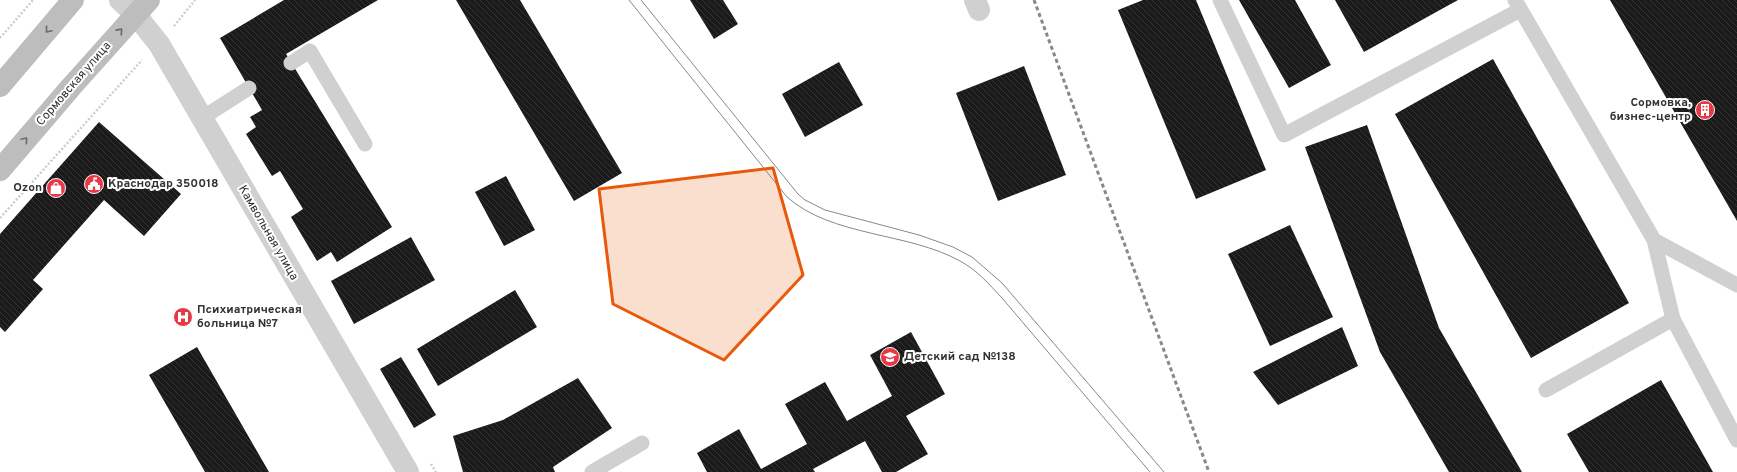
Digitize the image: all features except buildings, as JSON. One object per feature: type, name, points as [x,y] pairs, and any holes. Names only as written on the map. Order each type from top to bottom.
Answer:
[{"type":"main road","points":[[0,86],[73,0]]},
{"type":"main road","name":"Сормовская улица","points":[[0,170],[135,5]]},
{"type":"street","name":"Камвольная улица","points":[[135,5],[408,472]]},
{"type":"lane","points":[[1220,0],[1284,135],[1517,5],[1654,240],[1673,319],[1737,440]]},
{"type":"lane","points":[[291,63],[310,51],[365,144]]},
{"type":"lane","points":[[202,118],[249,88]]},
{"type":"lane","points":[[1654,240],[1737,285]]},
{"type":"lane","points":[[1546,390],[1673,319]]},
{"type":"lane","points":[[592,472],[642,443]]},
{"type":"path","points":[[0,38],[33,0]]},
{"type":"path","points":[[0,218],[141,61],[159,44],[195,0]]},
{"type":"highlighted area","points":[[773,168],[803,275],[724,360],[613,304],[599,189]]},
{"type":"tram line","points":[[629,0],[787,197],[805,210],[826,220],[917,244],[960,261],[972,269],[1002,298],[1150,472]]},
{"type":"tram line","points":[[641,0],[798,194],[805,200],[825,210],[919,235],[953,247],[972,257],[1002,283],[1164,472]]},
{"type":"railway","points":[[1034,0],[1209,472]]},
{"type":"place","name":"Сормовка, бизнес-центр","points":[[1705,110]]},
{"type":"place","name":"Краснодар 350018","points":[[94,184]]},
{"type":"place","name":"Ozon","points":[[56,188]]},
{"type":"place","name":"Психиатрическая больница №7","points":[[183,317]]},
{"type":"place","name":"Детский сад №138","points":[[890,357]]}]
